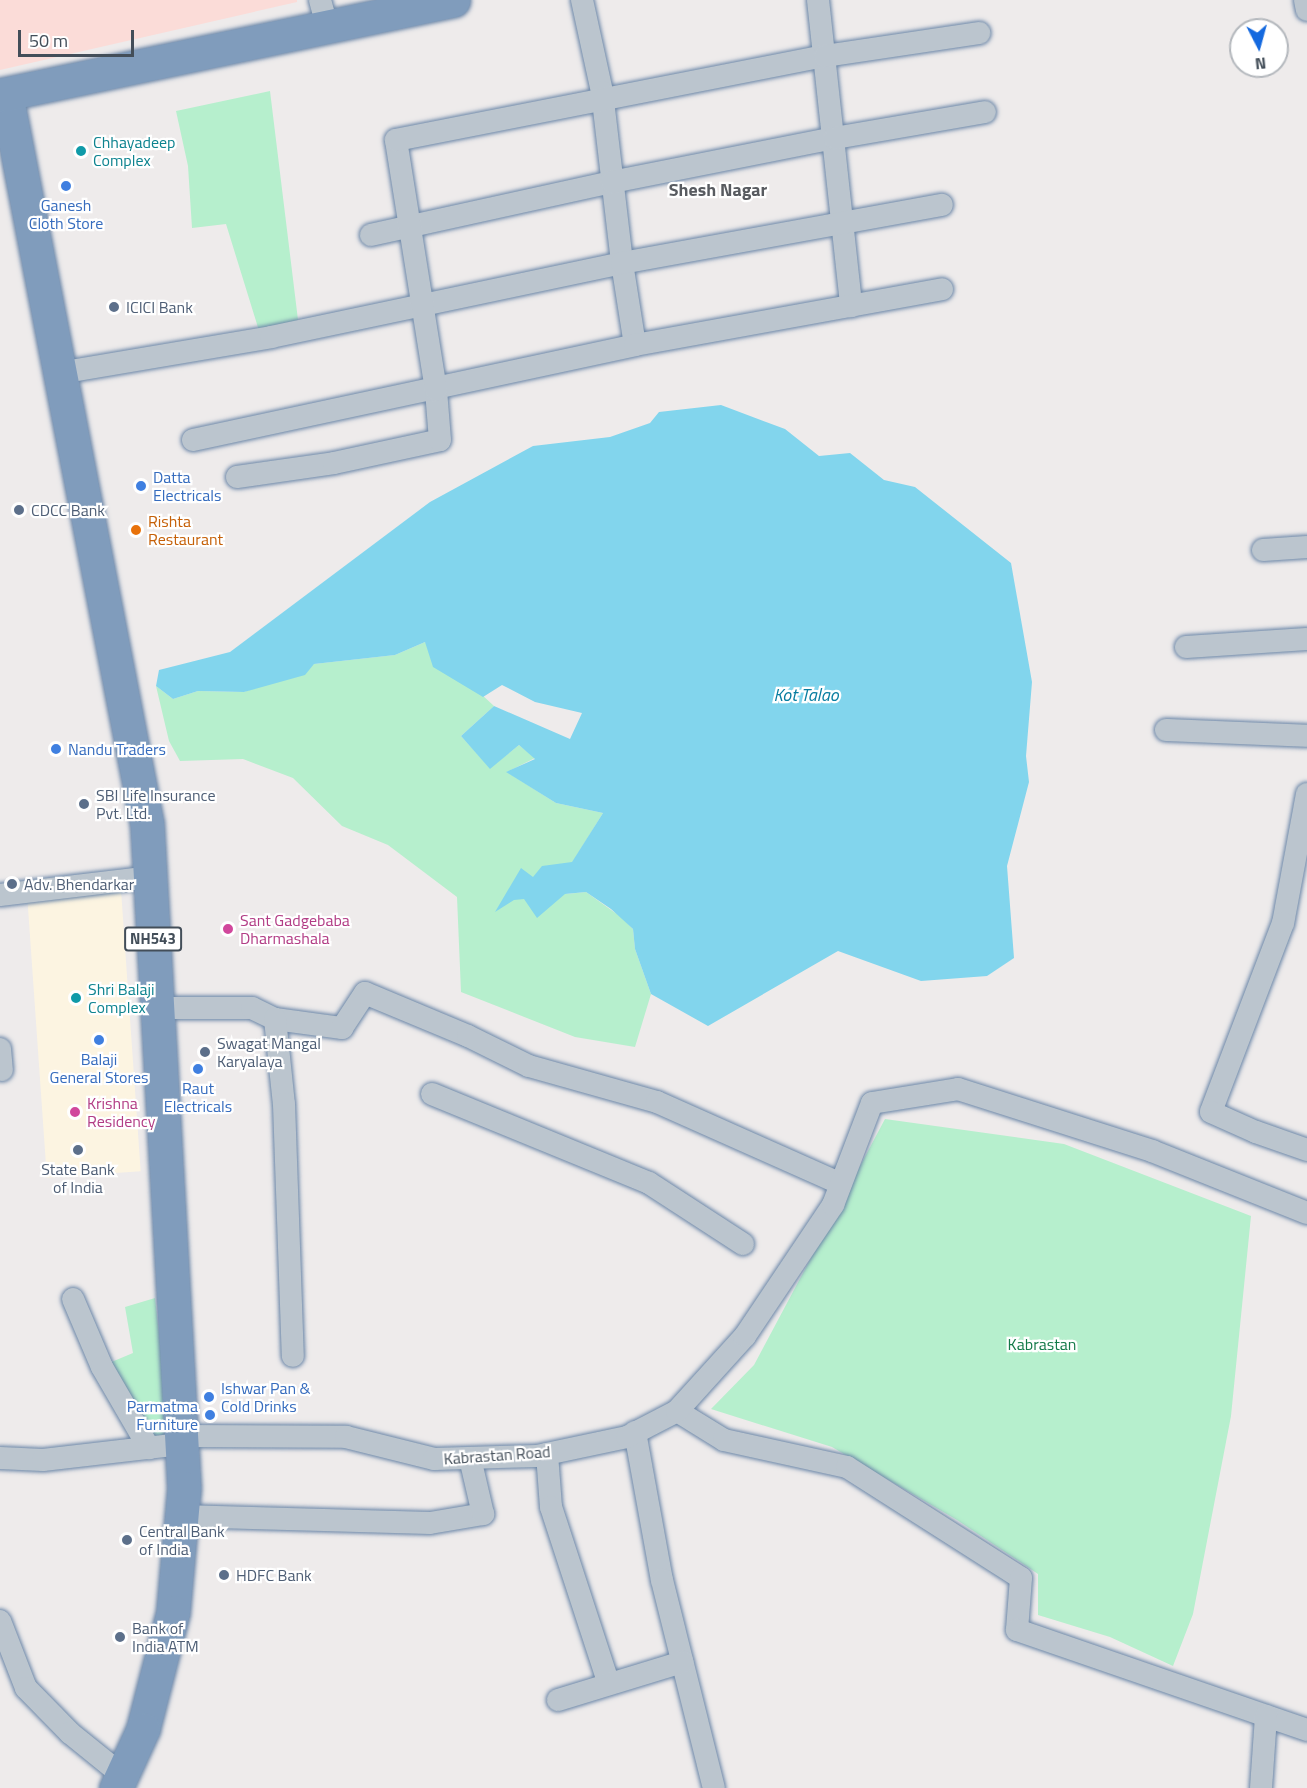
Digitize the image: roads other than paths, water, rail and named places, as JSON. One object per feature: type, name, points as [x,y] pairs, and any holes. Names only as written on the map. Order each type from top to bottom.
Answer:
[{"type":"highway","points":[[3,94],[324,13],[453,0]]},
{"type":"highway","name":"NH543","points":[[3,94],[147,824],[184,1488],[173,1612],[143,1729],[119,1781]]},
{"type":"street","points":[[582,0],[603,100],[622,263],[635,345]]},
{"type":"street","points":[[818,0],[835,138],[851,306]]},
{"type":"street","points":[[1305,0],[1307,10]]},
{"type":"street","points":[[237,477],[334,463],[440,440],[435,390],[396,140],[825,56],[979,33]]},
{"type":"street","points":[[371,235],[612,182],[835,138],[986,112]]},
{"type":"street","points":[[59,373],[271,337],[622,263],[842,225],[942,205]]},
{"type":"street","points":[[194,440],[435,390],[635,345],[942,289]]},
{"type":"street","points":[[1263,550],[1307,547]]},
{"type":"street","points":[[1186,647],[1307,639]]},
{"type":"street","points":[[1166,730],[1307,735]]},
{"type":"street","points":[[1307,794],[1300,856],[1283,923],[1211,1113],[1307,1150]]},
{"type":"street","points":[[0,895],[150,877]]},
{"type":"street","points":[[157,1008],[252,1008],[275,1019],[342,1028],[364,993],[468,1036],[528,1066],[657,1102],[841,1184]]},
{"type":"street","points":[[275,1019],[284,1104],[293,1356]]},
{"type":"street","name":"Kabrastan Road","points":[[0,1458],[43,1460],[149,1448],[181,1440],[346,1437],[434,1459],[470,1458],[547,1454],[627,1437],[677,1411],[745,1336],[833,1205],[872,1103],[958,1089],[1152,1151],[1307,1213]]},
{"type":"street","points":[[432,1094],[649,1183],[743,1244]]},
{"type":"street","points":[[73,1299],[102,1367],[149,1448]]},
{"type":"street","points":[[677,1411],[724,1440],[847,1467],[1021,1578],[1017,1630],[1307,1730]]},
{"type":"street","points":[[635,1432],[653,1535],[714,1788]]},
{"type":"street","points":[[547,1454],[551,1506],[609,1684]]},
{"type":"street","points":[[181,1516],[430,1523],[483,1514],[470,1458]]},
{"type":"street","points":[[0,1622],[26,1688],[119,1781]]},
{"type":"street","points":[[558,1700],[682,1662]]},
{"type":"street","points":[[1261,1788],[1266,1716]]},
{"type":"water","name":"Kot Talao","points":[[721,405],[785,429],[819,456],[850,453],[884,480],[915,487],[1011,563],[1032,682],[1026,756],[1029,782],[1007,866],[1014,958],[987,976],[921,981],[838,951],[708,1026],[651,994],[635,949],[633,929],[611,909],[586,892],[565,894],[537,918],[524,899],[514,900],[495,912],[521,868],[533,877],[542,866],[572,862],[603,813],[556,803],[506,772],[535,759],[519,745],[490,769],[461,736],[494,706],[570,739],[582,713],[535,702],[502,685],[483,697],[433,667],[425,642],[395,655],[314,664],[305,675],[244,692],[198,691],[173,699],[156,686],[159,670],[230,652],[430,502],[533,446],[610,437],[650,423],[659,412]]},
{"type":"place","name":"Chhayadeep Complex","points":[[81,151]]},
{"type":"place","name":"Ganesh Cloth Store","points":[[66,186]]},
{"type":"place","name":"ICICI Bank","points":[[114,307]]},
{"type":"place","name":"Datta Electricals","points":[[141,486]]},
{"type":"place","name":"CDCC Bank","points":[[19,510]]},
{"type":"place","name":"Rishta Restaurant","points":[[136,530]]},
{"type":"place","name":"Nandu Traders","points":[[56,749]]},
{"type":"place","name":"SBI Life Insurance Pvt. Ltd.","points":[[84,804]]},
{"type":"place","name":"Adv. Bhendarkar","points":[[12,884]]},
{"type":"place","name":"Sant Gadgebaba Dharmashala","points":[[228,929]]},
{"type":"place","name":"Shri Balaji Complex","points":[[76,998]]},
{"type":"place","name":"Balaji General Stores","points":[[99,1040]]},
{"type":"place","name":"Swagat Mangal Karyalaya","points":[[205,1052]]},
{"type":"place","name":"Raut Electricals","points":[[198,1069]]},
{"type":"place","name":"Krishna Residency","points":[[75,1112]]},
{"type":"place","name":"State Bank of India","points":[[78,1150]]},
{"type":"place","name":"Ishwar Pan & Cold Drinks","points":[[209,1397]]},
{"type":"place","name":"Parmatma Furniture","points":[[210,1415]]},
{"type":"place","name":"Central Bank of India","points":[[127,1540]]},
{"type":"place","name":"HDFC Bank","points":[[224,1575]]},
{"type":"place","name":"Bank of India ATM","points":[[120,1637]]},
{"type":"district","name":"Shesh Nagar","points":[[718,190]]},
{"type":"park label","name":"Kabrastan","points":[[1042,1344]]}]
